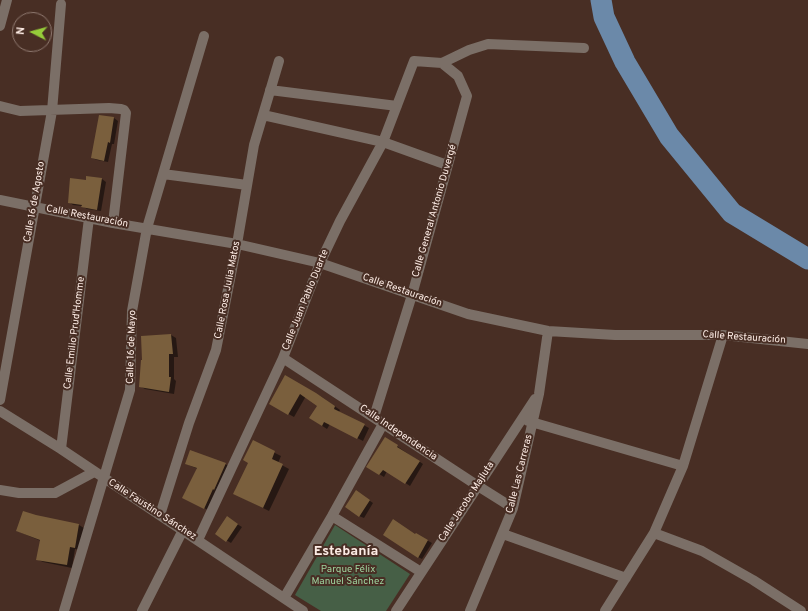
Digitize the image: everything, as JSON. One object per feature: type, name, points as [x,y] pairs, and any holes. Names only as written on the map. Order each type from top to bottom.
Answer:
[{"type":"street","points":[[0,26],[7,0]]},
{"type":"street","name":"Calle 16 de Agosto","points":[[0,400],[52,111],[61,4]]},
{"type":"street","name":"Calle 16 de Mayo","points":[[64,611],[130,390],[132,311],[147,228],[204,36]]},
{"type":"street","points":[[442,63],[469,50],[488,44],[584,48]]},
{"type":"street","name":"Calle Rosa Julia Matos","points":[[160,515],[189,423],[216,350],[237,244],[254,145],[279,60]]},
{"type":"street","name":"Calle Juan Pablo Duarte","points":[[198,540],[283,358],[320,263],[340,221],[383,142],[414,61],[442,63]]},
{"type":"street","name":"Calle General Antonio Duvergé","points":[[374,417],[412,295],[467,96],[458,76],[442,63]]},
{"type":"street","points":[[270,90],[397,106]]},
{"type":"street","points":[[0,106],[20,111],[121,109],[126,113],[113,223]]},
{"type":"street","points":[[263,115],[383,142],[447,165]]},
{"type":"street","points":[[163,174],[247,185]]},
{"type":"street","name":"Calle Restauración","points":[[0,200],[113,223],[237,244],[320,263],[468,314],[548,331],[615,335],[722,335],[808,344]]},
{"type":"street","name":"Calle Emilio Prud'Homme","points":[[61,449],[89,218]]},
{"type":"street","name":"Calle Las Carreras","points":[[470,611],[513,508],[539,394],[548,331]]},
{"type":"street","points":[[605,611],[654,533],[683,466],[722,335]]},
{"type":"street","name":"Calle Independencia","points":[[283,358],[513,508]]},
{"type":"street","name":"Calle Jacobo Majluta","points":[[396,611],[539,394]]},
{"type":"street","name":"Calle Faustino Sánchez","points":[[0,411],[61,449],[303,611]]},
{"type":"street","points":[[522,419],[683,466]]},
{"type":"street","points":[[284,598],[383,424]]},
{"type":"street","points":[[0,490],[19,493],[56,493],[94,472]]},
{"type":"street","points":[[332,516],[421,572]]},
{"type":"street","points":[[142,611],[183,530]]},
{"type":"street","points":[[654,533],[702,552],[753,580],[797,610]]},
{"type":"street","points":[[503,534],[626,578]]},
{"type":"green space","name":"Parque Félix Manuel Sánchez","points":[[335,525],[410,574],[386,611],[321,611],[295,595]]},
{"type":"building","points":[[99,115],[114,117],[110,143],[108,142],[104,161],[91,158]]},
{"type":"building","points":[[86,176],[102,178],[97,210],[81,207],[82,205],[68,203],[70,178],[86,180]]},
{"type":"building","points":[[171,334],[173,354],[169,354],[169,377],[171,377],[169,392],[139,387],[142,360],[141,336]]},
{"type":"building","points":[[285,375],[335,406],[334,409],[365,424],[357,439],[324,422],[322,426],[309,418],[317,406],[300,394],[288,415],[269,404]]},
{"type":"building","points":[[385,437],[398,445],[397,447],[420,461],[405,484],[383,470],[379,475],[366,467]]},
{"type":"building","points":[[253,440],[275,451],[272,459],[283,464],[263,508],[233,494],[248,463],[243,460]]},
{"type":"building","points":[[190,450],[226,463],[204,509],[182,498],[197,468],[185,464]]},
{"type":"building","points":[[356,490],[370,500],[359,517],[345,507]]},
{"type":"building","points":[[23,511],[79,524],[75,548],[70,547],[67,565],[36,560],[40,540],[16,531]]},
{"type":"building","points":[[227,516],[238,524],[226,542],[215,534]]},
{"type":"building","points":[[393,519],[415,534],[416,533],[428,540],[418,558],[383,535]]},
{"type":"waterway","points":[[601,0],[604,17],[625,62],[669,136],[732,213],[808,259]]},
{"type":"district","name":"Estebanía","points":[[346,552]]}]
